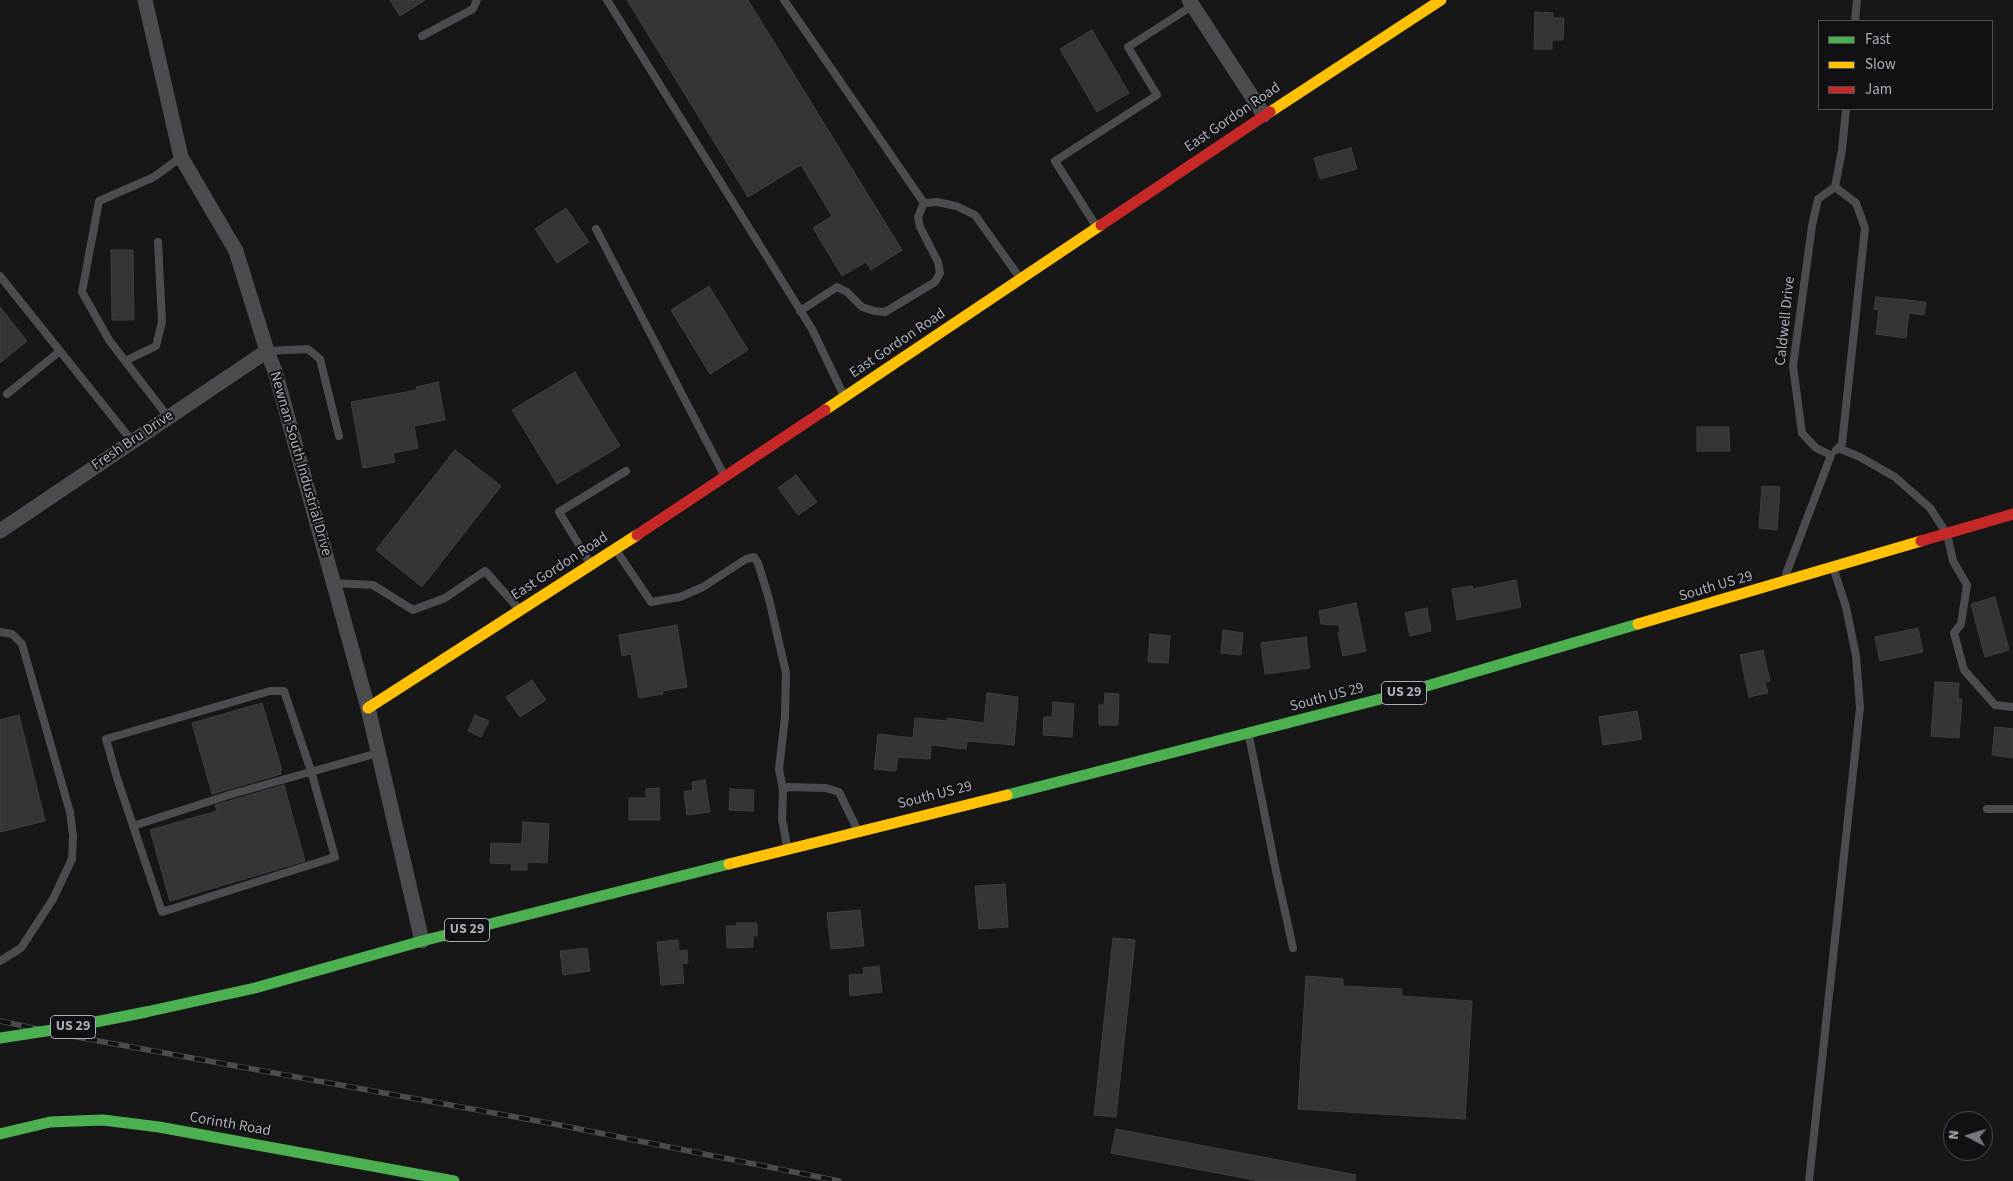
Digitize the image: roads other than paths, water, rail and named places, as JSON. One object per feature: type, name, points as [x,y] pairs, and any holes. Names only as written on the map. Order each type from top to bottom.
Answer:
[{"type":"main road","name":"East Gordon Road","points":[[368,708],[616,549],[845,398],[1264,115],[1441,0]]},
{"type":"main road","name":"South US 29","points":[[788,849],[1396,695],[2013,514]]},
{"type":"main road","name":"US 29","points":[[0,1038],[65,1028],[255,988],[422,941],[788,849]]},
{"type":"main road","name":"Corinth Road","points":[[0,1134],[50,1122],[102,1120],[159,1127],[454,1181]]},
{"type":"street","name":"Newnan South Industrial Drive","points":[[145,0],[181,157],[236,251],[275,371],[368,708],[422,941]]},
{"type":"street","points":[[1190,3],[1264,115]]},
{"type":"street","name":"Fresh Bru Drive","points":[[0,530],[267,351]]},
{"type":"lane","points":[[422,36],[473,9],[477,0]]},
{"type":"lane","points":[[607,0],[812,329],[845,398]]},
{"type":"lane","points":[[784,0],[924,203]]},
{"type":"lane","points":[[1855,20],[1857,0]]},
{"type":"lane","points":[[1098,227],[1055,161],[1157,95],[1128,47],[1190,3]]},
{"type":"lane","points":[[1783,583],[1831,455],[1842,444],[1865,228],[1856,203],[1835,187],[1842,150],[1846,110]]},
{"type":"lane","points":[[168,417],[109,340],[82,292],[99,201],[154,177],[181,157]]},
{"type":"lane","name":"Caldwell Drive","points":[[1831,455],[1816,448],[1802,433],[1793,366],[1818,199],[1835,187]]},
{"type":"lane","points":[[924,203],[937,202],[956,206],[975,215],[1021,279]]},
{"type":"lane","points":[[800,311],[837,287],[847,292],[862,307],[885,312],[936,282],[940,273],[938,262],[920,227],[918,217],[924,203]]},
{"type":"lane","points":[[596,229],[725,477]]},
{"type":"lane","points":[[125,361],[156,346],[162,322],[158,242]]},
{"type":"lane","points":[[0,276],[132,441]]},
{"type":"lane","points":[[267,351],[308,349],[320,359],[339,436]]},
{"type":"lane","points":[[7,394],[60,351]]},
{"type":"lane","points":[[1838,448],[1860,457],[1895,476],[1930,508],[1947,534],[1953,562],[1967,586],[1961,624],[1954,633],[1964,670],[1995,705],[2013,707]]},
{"type":"lane","points":[[591,565],[559,512],[626,470]]},
{"type":"lane","points":[[616,549],[651,602],[680,597],[702,587],[746,559],[754,557],[758,563],[786,673],[785,717],[779,769],[783,790],[782,819],[788,849]]},
{"type":"lane","points":[[1809,1181],[1860,707],[1856,656],[1846,607],[1833,568]]},
{"type":"lane","points":[[333,583],[373,585],[412,610],[445,598],[485,571],[520,611]]},
{"type":"lane","points":[[0,632],[12,634],[22,644],[70,812],[73,836],[72,859],[53,899],[21,948],[0,961]]},
{"type":"lane","points":[[270,691],[284,691],[311,771],[335,857],[162,912],[106,739],[270,691]]},
{"type":"lane","points":[[1248,734],[1293,948]]},
{"type":"lane","points":[[133,826],[232,794],[378,753]]},
{"type":"lane","points":[[783,790],[787,787],[826,788],[839,792],[858,831]]},
{"type":"lane","points":[[1986,809],[2013,809]]},
{"type":"railway","points":[[0,1021],[66,1035],[554,1124],[839,1181]]}]
